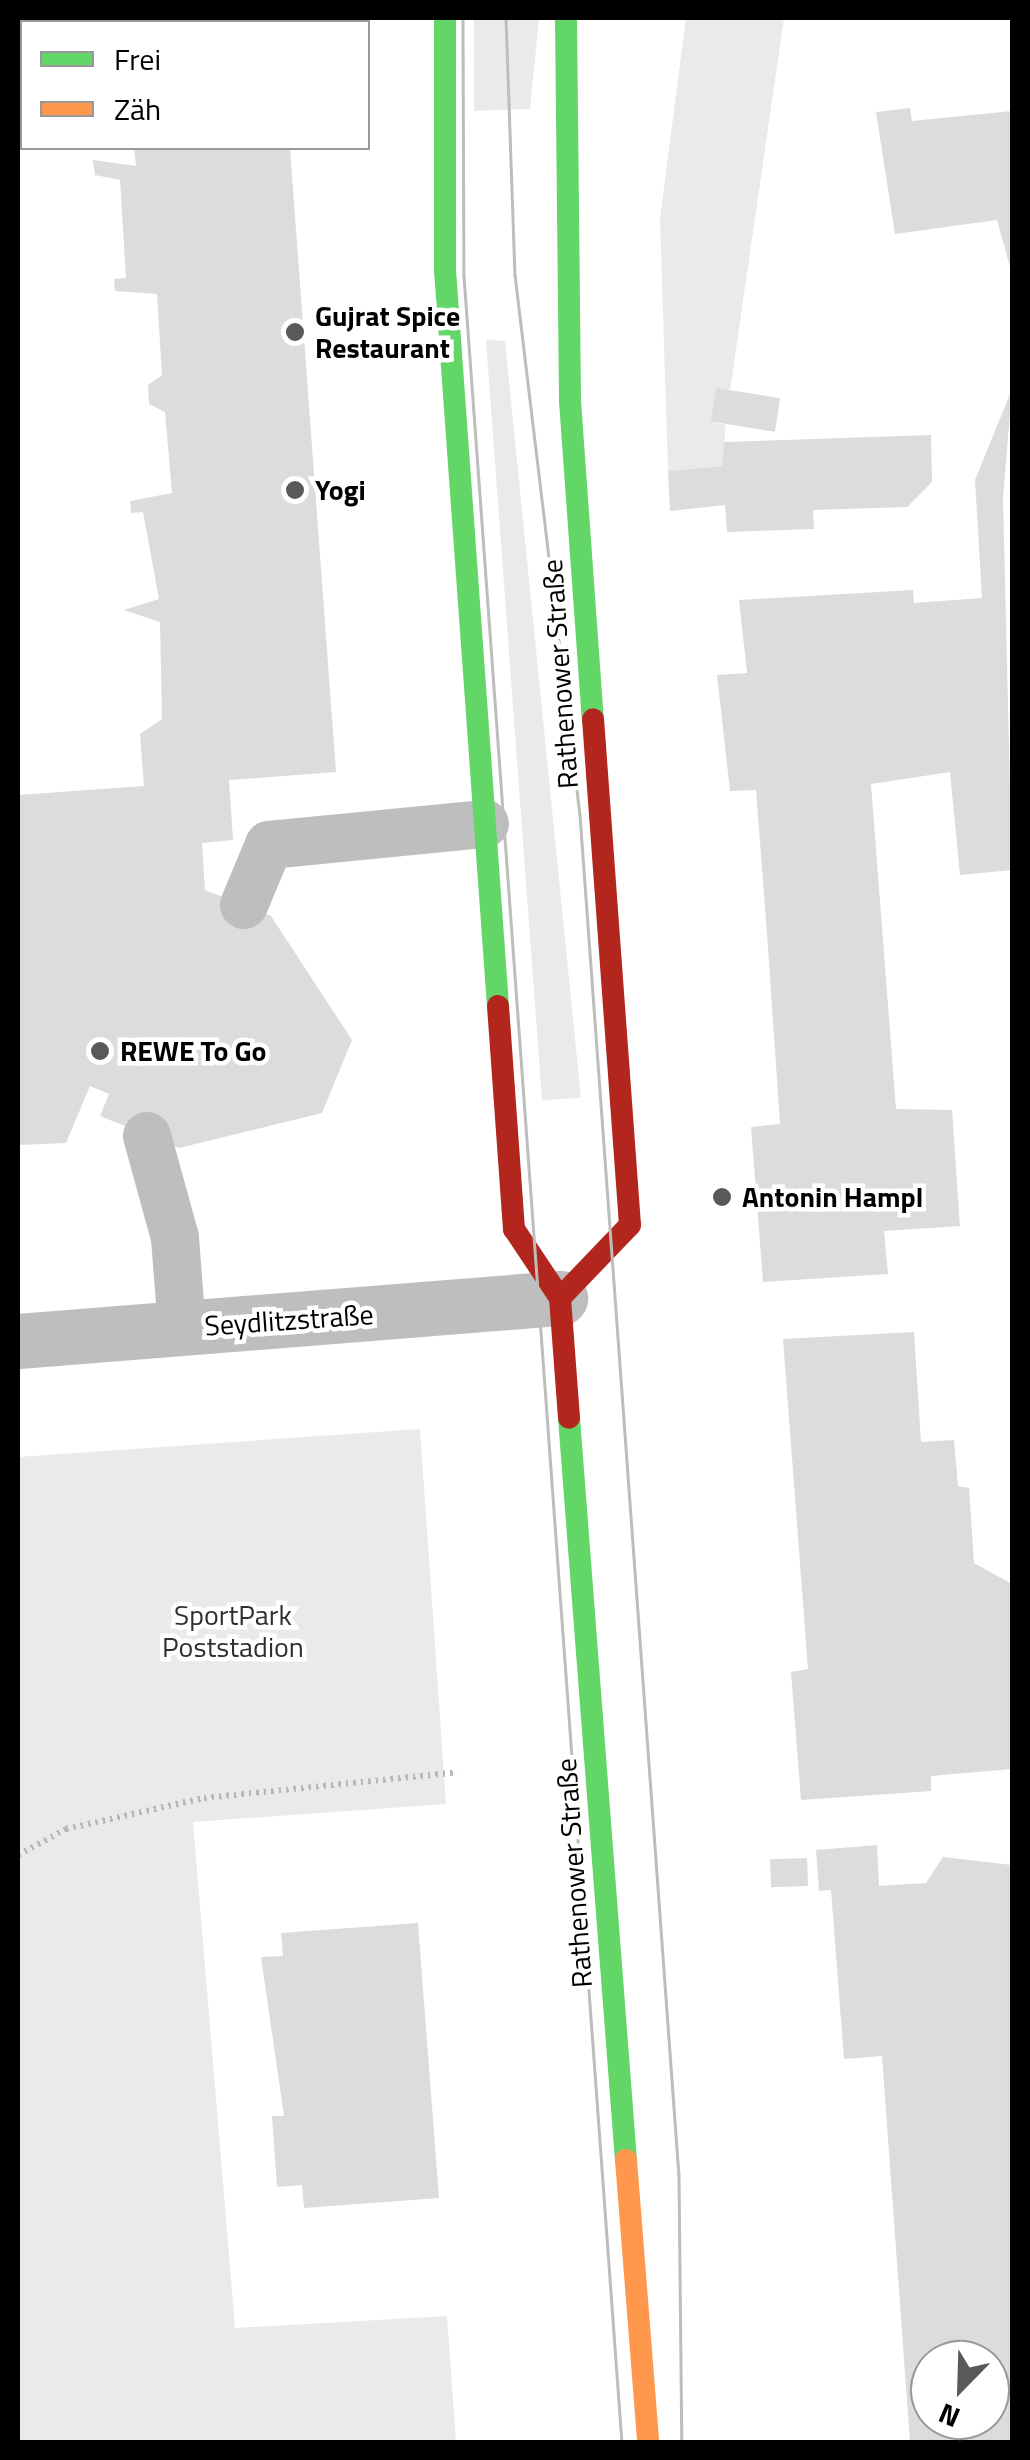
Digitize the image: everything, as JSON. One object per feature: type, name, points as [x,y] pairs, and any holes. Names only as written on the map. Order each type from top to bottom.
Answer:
[{"type":"main road","name":"Rathenower Straße","points":[[445,18],[445,270],[514,1229],[560,1298],[648,2442]]},
{"type":"main road","name":"Rathenower Straße","points":[[560,1298],[630,1226],[570,401],[566,18]]},
{"type":"street","name":"Seydlitzstraße","points":[[18,1341],[560,1298]]},
{"type":"lane","points":[[244,905],[269,846],[485,824]]},
{"type":"lane","points":[[147,1136],[176,1238],[182,1328]]},
{"type":"path","points":[[18,1855],[66,1829],[204,1798],[458,1772]]},
{"type":"green space","points":[[474,18],[539,18],[530,109],[474,111]]},
{"type":"green space","points":[[686,18],[784,18],[730,391],[716,388],[711,422],[726,425],[722,466],[668,471],[660,218]]},
{"type":"green space","points":[[486,340],[505,341],[581,1098],[542,1100]]},
{"type":"green space","name":"SportPark Poststadion","points":[[420,1429],[446,1804],[193,1822],[235,2328],[447,2316],[456,2442],[18,2442],[18,1457]]},
{"type":"building","points":[[124,18],[281,18],[281,20]]},
{"type":"building","points":[[910,108],[912,121],[1012,111],[1012,274],[997,220],[895,234],[876,112]]},
{"type":"building","points":[[134,150],[290,150],[336,772],[229,780],[233,840],[202,843],[205,890],[271,916],[352,1040],[322,1113],[179,1148],[100,1116],[109,1094],[90,1086],[66,1143],[18,1145],[18,795],[144,786],[140,734],[162,719],[160,622],[124,610],[159,599],[143,512],[131,513],[130,501],[172,493],[165,412],[149,404],[148,385],[162,375],[157,294],[115,291],[114,279],[126,278],[120,180],[95,175],[93,160],[136,166]]},
{"type":"building","points":[[716,388],[780,398],[775,432],[711,422]]},
{"type":"building","points":[[1012,389],[1003,498],[1012,870],[960,875],[950,772],[871,784],[896,1109],[952,1110],[960,1226],[884,1231],[888,1274],[763,1282],[751,1127],[780,1124],[767,934],[756,790],[730,791],[717,675],[747,673],[739,600],[913,590],[914,603],[982,598],[975,480]]},
{"type":"building","points":[[931,435],[932,482],[907,507],[813,510],[814,529],[727,532],[725,505],[670,511],[668,471],[722,466],[724,442]]},
{"type":"building","points":[[914,1332],[921,1442],[954,1440],[958,1486],[969,1488],[974,1563],[1012,1584],[1012,1769],[931,1776],[931,1791],[801,1800],[791,1672],[808,1669],[783,1339]]},
{"type":"building","points":[[877,1845],[879,1886],[926,1883],[943,1857],[1012,1865],[1012,2442],[910,2442],[882,2056],[844,2059],[831,1890],[819,1891],[816,1850]]},
{"type":"building","points":[[807,1858],[808,1886],[771,1887],[770,1859]]},
{"type":"building","points":[[418,1923],[439,2198],[304,2208],[302,2185],[277,2187],[272,2116],[284,2116],[261,1957],[283,1956],[281,1933]]},
{"type":"tram line","points":[[463,18],[464,276],[622,2442]]},
{"type":"tram line","points":[[506,18],[515,275],[580,815],[679,2175],[682,2442]]},
{"type":"traffic: fast","points":[[445,18],[445,270],[498,1006]]},
{"type":"traffic: fast","points":[[566,18],[570,401],[593,719]]},
{"type":"traffic: fast","points":[[569,1418],[626,2160]]},
{"type":"traffic: slow","points":[[626,2160],[648,2442]]},
{"type":"traffic: jam","points":[[560,1298],[630,1225],[593,719]]},
{"type":"traffic: jam","points":[[498,1006],[514,1229],[560,1298],[569,1418]]},
{"type":"place","name":"Gujrat Spice Restaurant","points":[[295,332]]},
{"type":"place","name":"Yogi","points":[[295,490]]},
{"type":"place","name":"REWE To Go","points":[[100,1051]]},
{"type":"place","name":"Antonin Hampl","points":[[722,1197]]}]
